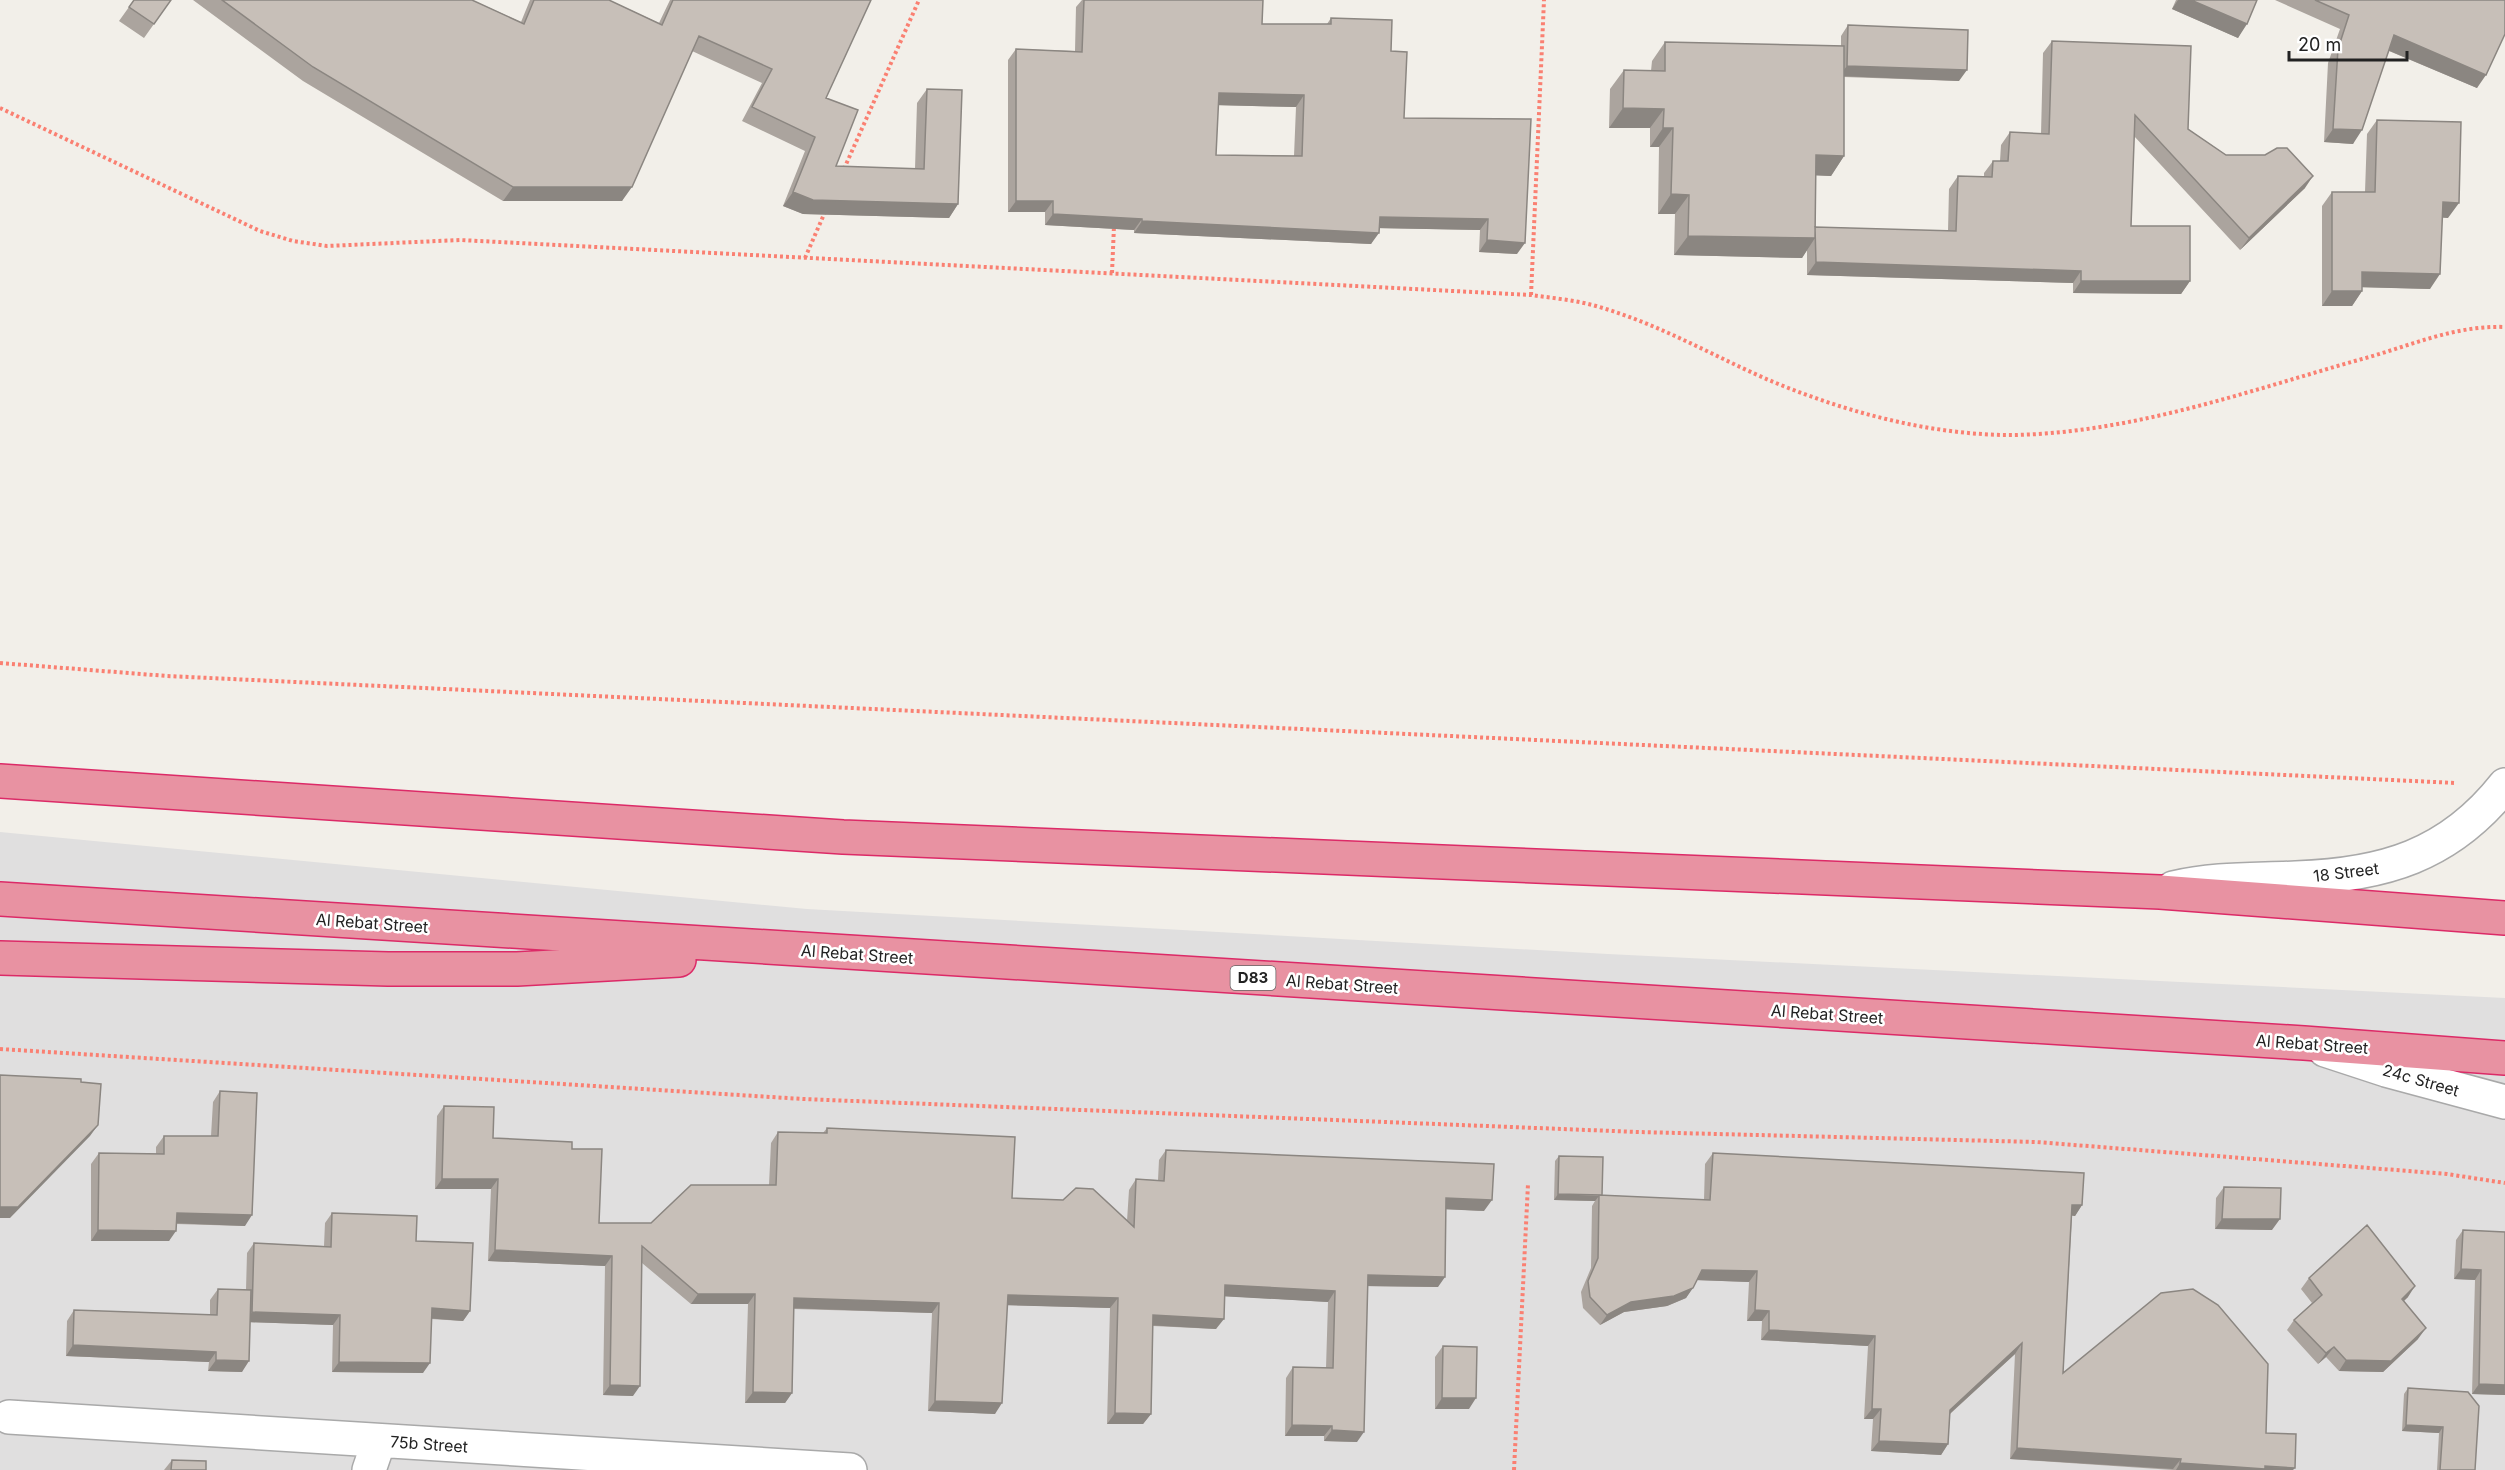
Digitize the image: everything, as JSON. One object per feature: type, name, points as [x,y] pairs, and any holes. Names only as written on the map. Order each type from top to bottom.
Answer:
[{"type":"highway","points":[[0,781],[843,837],[2160,892],[2505,918]]},
{"type":"highway","name":"Al Rebat Street","points":[[0,899],[2304,1043],[2505,1058]]},
{"type":"highway","points":[[7,959],[388,969],[517,969],[829,952]]},
{"type":"street","name":"18 Street","points":[[2160,892],[2222,879],[2342,874],[2398,864],[2452,834],[2501,790]]},
{"type":"street","name":"24c Street","points":[[2304,1043],[2386,1070],[2505,1102]]},
{"type":"street","name":"75b Street","points":[[9,1416],[374,1455],[850,1470]]},
{"type":"path","points":[[843,172],[920,0]]},
{"type":"path","points":[[1531,295],[1545,0]]},
{"type":"path","points":[[0,108],[260,231],[293,241],[347,247],[460,240],[1531,295],[1593,305],[1635,319],[1677,335],[1766,378],[1867,413],[1953,430],[2011,435],[2060,434],[2109,428],[2165,416],[2394,350],[2437,335],[2488,327],[2505,327]]},
{"type":"path","points":[[805,258],[828,204]]},
{"type":"path","points":[[1112,273],[1115,214]]},
{"type":"path","points":[[0,663],[179,677],[2464,784],[2501,790]]},
{"type":"path","points":[[0,1049],[803,1099],[1638,1132],[2036,1142],[2447,1174],[2505,1183]]},
{"type":"path","points":[[1514,1470],[1528,1184]]},
{"type":"shaded area","points":[[0,832],[807,909],[1608,954],[2505,998],[2505,1470],[0,1470]]},
{"type":"building","points":[[134,0],[171,0],[154,24],[129,7]]},
{"type":"building","points":[[222,0],[472,0],[524,24],[534,0],[609,0],[662,25],[673,0],[871,0],[826,98],[858,110],[836,166],[924,169],[927,89],[962,90],[958,204],[813,200],[793,192],[815,137],[752,107],[772,69],[699,36],[632,187],[513,187],[313,67]]},
{"type":"building","points":[[1084,0],[1263,0],[1262,24],[1331,24],[1331,18],[1392,20],[1391,51],[1407,52],[1404,118],[1531,119],[1525,243],[1487,240],[1488,219],[1380,217],[1379,233],[1142,221],[1142,219],[1053,214],[1053,201],[1016,201],[1016,49],[1082,52]],"holes":[[[1219,93],[1304,95],[1302,156],[1216,155]]]},
{"type":"building","points":[[2191,0],[2257,0],[2247,24]]},
{"type":"building","points":[[2315,0],[2505,0],[2505,34],[2486,75],[2394,35],[2362,130],[2333,129],[2338,49],[2349,15]]},
{"type":"building","points":[[1848,25],[1968,30],[1967,70],[1847,66]]},
{"type":"building","points":[[2052,41],[2191,46],[2188,129],[2226,155],[2265,155],[2277,148],[2287,148],[2313,176],[2249,238],[2135,115],[2131,226],[2190,226],[2190,281],[2081,281],[2081,271],[1816,262],[1815,227],[1956,231],[1958,176],[1992,177],[1993,161],[2008,161],[2010,132],[2049,134]]},
{"type":"building","points":[[1665,42],[1844,46],[1844,156],[1816,155],[1815,238],[1688,236],[1689,195],[1671,194],[1673,128],[1663,128],[1664,109],[1623,108],[1624,70],[1665,71]]},
{"type":"building","points":[[2377,120],[2461,122],[2459,203],[2443,202],[2440,274],[2362,272],[2362,291],[2332,291],[2332,192],[2375,192]]},
{"type":"building","points":[[0,1075],[81,1079],[81,1082],[101,1084],[98,1125],[18,1207],[0,1207]]},
{"type":"building","points":[[220,1091],[257,1093],[252,1215],[177,1213],[176,1231],[98,1230],[99,1153],[164,1154],[164,1136],[218,1136]]},
{"type":"building","points":[[444,1106],[494,1107],[493,1138],[572,1142],[572,1149],[602,1149],[599,1223],[651,1223],[691,1185],[776,1185],[778,1132],[827,1133],[827,1128],[1015,1137],[1012,1198],[1063,1200],[1076,1188],[1093,1189],[1134,1227],[1136,1179],[1164,1181],[1166,1150],[1494,1164],[1492,1200],[1446,1198],[1445,1277],[1368,1275],[1364,1432],[1332,1430],[1332,1426],[1292,1425],[1293,1367],[1333,1368],[1335,1291],[1225,1285],[1224,1319],[1153,1315],[1151,1414],[1115,1413],[1118,1298],[1008,1295],[1002,1403],[935,1401],[939,1303],[794,1298],[792,1393],[753,1392],[755,1294],[698,1294],[642,1246],[640,1386],[610,1385],[612,1256],[495,1250],[498,1179],[442,1179]]},
{"type":"building","points":[[1713,1153],[2084,1173],[2082,1205],[2072,1205],[2063,1373],[2161,1293],[2193,1289],[2218,1305],[2268,1364],[2266,1433],[2296,1434],[2295,1468],[2265,1466],[2265,1469],[2180,1463],[2181,1459],[2017,1448],[2022,1343],[1950,1410],[1948,1444],[1879,1441],[1881,1409],[1872,1409],[1875,1336],[1769,1330],[1769,1311],[1755,1310],[1757,1271],[1702,1270],[1693,1288],[1674,1296],[1631,1302],[1607,1315],[1590,1297],[1588,1281],[1598,1258],[1599,1195],[1710,1200]]},
{"type":"building","points":[[1559,1156],[1603,1157],[1602,1195],[1558,1194]]},
{"type":"building","points":[[2224,1187],[2281,1188],[2280,1219],[2222,1219]]},
{"type":"building","points":[[332,1213],[417,1216],[416,1241],[473,1243],[470,1311],[432,1308],[430,1363],[339,1362],[340,1315],[252,1312],[254,1243],[331,1247]]},
{"type":"building","points":[[2367,1225],[2415,1286],[2402,1299],[2426,1328],[2391,1361],[2346,1360],[2334,1347],[2326,1353],[2294,1320],[2322,1295],[2309,1278]]},
{"type":"building","points":[[2463,1230],[2505,1232],[2505,1385],[2479,1384],[2481,1270],[2461,1269]]},
{"type":"building","points":[[218,1289],[251,1290],[249,1361],[216,1360],[216,1352],[73,1345],[74,1310],[217,1315]]},
{"type":"building","points":[[1443,1346],[1477,1347],[1476,1398],[1442,1398]]},
{"type":"building","points":[[2408,1388],[2468,1392],[2479,1406],[2475,1470],[2440,1470],[2443,1427],[2406,1425]]},
{"type":"building","points":[[172,1460],[206,1461],[206,1470],[171,1470]]}]
